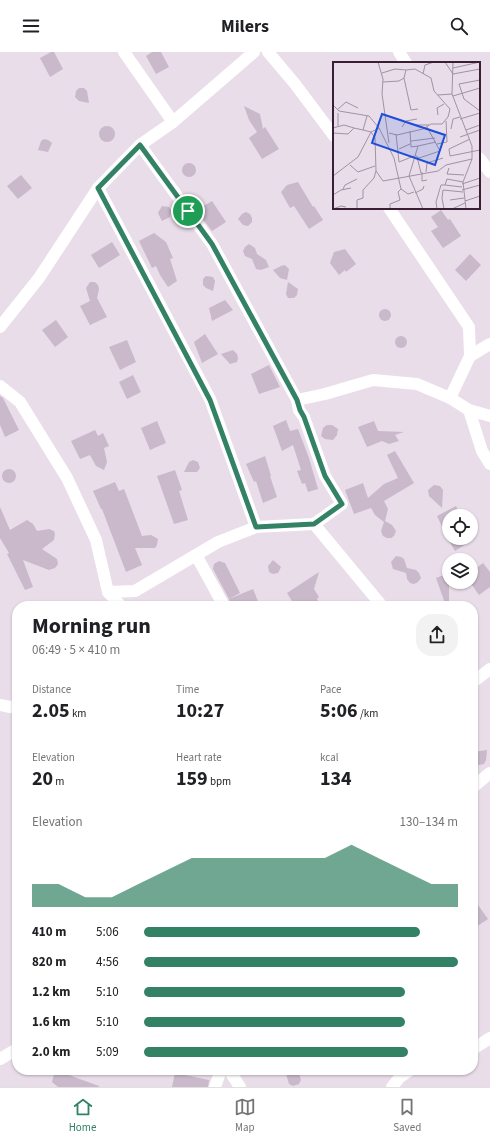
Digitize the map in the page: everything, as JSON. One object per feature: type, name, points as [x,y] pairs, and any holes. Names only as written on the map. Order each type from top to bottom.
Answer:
[{"type":"street","points":[[124,52],[173,122]]},
{"type":"street","points":[[0,327],[39,278],[98,188],[140,145],[173,122],[254,52]]},
{"type":"street","points":[[268,52],[295,84],[333,135]]},
{"type":"street","points":[[399,52],[405,62]]},
{"type":"street","points":[[108,592],[135,592],[218,542],[256,527],[314,524],[342,504],[325,476],[297,400],[212,244],[140,145]]},
{"type":"street","points":[[480,159],[490,172]]},
{"type":"street","points":[[98,188],[210,400],[256,527]]},
{"type":"street","points":[[390,209],[469,327],[470,356],[450,398]]},
{"type":"street","points":[[470,356],[490,344]]},
{"type":"street","points":[[297,400],[325,394],[373,380],[418,384],[450,398],[470,410],[490,416]]},
{"type":"street","points":[[0,386],[20,402],[68,478],[96,540],[108,592],[116,601]]},
{"type":"street","points":[[470,410],[482,451],[490,464]]},
{"type":"street","points":[[314,524],[378,601]]},
{"type":"street","points":[[196,555],[221,601]]},
{"type":"street","points":[[478,678],[490,669]]},
{"type":"street","points":[[0,705],[12,706]]},
{"type":"street","points":[[478,783],[490,773]]},
{"type":"street","points":[[478,1046],[490,1038]]},
{"type":"street","points":[[0,1058],[12,1052]]},
{"type":"street","points":[[215,1087],[219,1075]]},
{"type":"street","points":[[232,1075],[240,1087]]},
{"type":"street","points":[[392,1087],[403,1075]]},
{"type":"building","points":[[54,52],[63,69],[50,77],[40,58]]},
{"type":"building","points":[[152,52],[161,52],[169,67],[156,74],[146,56]]},
{"type":"building","points":[[79,88],[84,88],[87,91],[89,103],[79,101],[75,97],[76,91]]},
{"type":"building","points":[[244,106],[260,114],[263,129],[265,127],[279,149],[262,159],[249,138],[257,132],[249,120]]},
{"type":"building","points":[[107,126],[114,131],[115,134],[110,141],[107,142],[100,137],[99,134],[104,127]]},
{"type":"building","points":[[44,139],[52,143],[48,152],[38,150],[41,141]]},
{"type":"building","points":[[189,163],[194,165],[196,170],[194,175],[189,177],[184,175],[182,170],[184,165]]},
{"type":"building","points":[[21,175],[32,188],[18,199],[7,186]]},
{"type":"building","points":[[298,182],[313,207],[314,206],[323,220],[309,229],[294,206],[290,208],[281,192],[287,185]]},
{"type":"building","points":[[212,201],[226,222],[212,231],[200,215],[202,207]]},
{"type":"building","points":[[162,206],[169,207],[171,213],[170,217],[162,221],[158,213]]},
{"type":"building","points":[[441,210],[448,220],[450,219],[461,236],[443,248],[431,231],[438,227],[431,217]]},
{"type":"building","points":[[246,212],[250,214],[252,218],[252,222],[248,226],[243,225],[238,219]]},
{"type":"building","points":[[154,233],[166,242],[173,258],[170,259],[177,281],[168,287],[156,266],[152,268],[139,241]]},
{"type":"building","points":[[112,242],[120,255],[99,268],[91,255]]},
{"type":"building","points":[[249,244],[255,248],[257,254],[266,260],[269,267],[261,270],[256,269],[252,259],[245,256],[243,251]]},
{"type":"building","points":[[345,249],[356,264],[346,272],[345,270],[339,275],[330,263],[334,252]]},
{"type":"building","points":[[470,254],[481,265],[466,281],[455,270]]},
{"type":"building","points":[[285,265],[289,269],[287,280],[280,278],[273,270]]},
{"type":"building","points":[[206,276],[213,277],[215,281],[213,291],[203,285],[203,279]]},
{"type":"building","points":[[90,282],[95,282],[98,285],[99,289],[97,298],[107,317],[90,325],[80,306],[90,301],[86,288]]},
{"type":"building","points":[[288,282],[298,289],[297,295],[294,298],[288,298],[286,294]]},
{"type":"building","points":[[225,300],[233,310],[212,321],[209,308]]},
{"type":"building","points":[[383,309],[387,309],[391,315],[387,321],[383,321],[379,317],[379,313]]},
{"type":"building","points":[[56,320],[68,337],[55,347],[42,330]]},
{"type":"building","points":[[205,334],[218,354],[202,363],[194,342]]},
{"type":"building","points":[[399,336],[403,336],[407,342],[403,348],[399,348],[395,344],[395,340]]},
{"type":"building","points":[[127,340],[136,362],[120,370],[109,347]]},
{"type":"building","points":[[233,350],[237,354],[238,358],[237,362],[230,364],[221,354]]},
{"type":"building","points":[[269,365],[280,387],[259,394],[251,374]]},
{"type":"building","points":[[133,375],[141,392],[127,399],[119,382]]},
{"type":"building","points":[[0,396],[3,398],[19,430],[5,437],[0,425]]},
{"type":"building","points":[[286,420],[290,431],[298,429],[309,458],[318,489],[308,492],[305,483],[302,484],[297,471],[301,470],[293,445],[282,451],[273,426]]},
{"type":"building","points":[[157,421],[166,443],[150,450],[141,428]]},
{"type":"building","points":[[374,421],[378,431],[404,432],[395,435],[399,441],[389,444],[382,441],[367,447],[358,427]]},
{"type":"building","points":[[327,425],[332,425],[338,429],[337,435],[333,440],[325,439],[321,436],[323,428]]},
{"type":"building","points":[[95,430],[98,436],[103,433],[109,446],[104,448],[107,462],[104,470],[96,466],[90,455],[80,459],[71,441]]},
{"type":"building","points":[[395,451],[414,483],[384,501],[388,509],[385,521],[392,525],[396,531],[394,536],[387,538],[383,536],[381,531],[384,522],[375,515],[371,508],[354,514],[345,490],[363,483],[368,498],[384,484],[398,478],[387,455]]},
{"type":"building","points":[[265,456],[277,497],[263,503],[256,481],[254,482],[246,464]]},
{"type":"building","points":[[193,460],[198,462],[200,468],[197,472],[184,472],[189,462]]},
{"type":"building","points":[[6,469],[12,469],[16,473],[16,479],[12,483],[6,483],[2,479],[2,473]]},
{"type":"building","points":[[175,470],[182,490],[179,491],[188,520],[174,524],[157,476]]},
{"type":"building","points":[[115,482],[119,491],[124,489],[142,536],[151,535],[158,539],[155,548],[135,548],[142,565],[126,572],[102,509],[93,491]]},
{"type":"building","points":[[434,485],[440,486],[443,490],[442,508],[429,496],[428,490]]},
{"type":"building","points":[[456,506],[458,509],[450,509]]},
{"type":"building","points":[[0,507],[10,530],[27,520],[33,524],[37,531],[49,529],[54,531],[55,534],[54,540],[42,549],[57,559],[58,564],[55,568],[49,570],[23,560],[33,587],[25,590],[7,554],[9,553],[0,538]]},
{"type":"building","points":[[442,513],[442,526],[437,516]]},
{"type":"building","points":[[452,545],[464,545],[455,551]]},
{"type":"building","points":[[396,556],[404,559],[407,568],[416,570],[419,573],[421,578],[418,582],[414,584],[410,583],[407,579],[406,573],[393,569],[391,562]]},
{"type":"building","points":[[273,560],[281,567],[278,573],[273,574],[269,572],[268,566]]},
{"type":"building","points":[[219,561],[225,563],[240,593],[229,599],[213,569],[214,564]]},
{"type":"building","points":[[483,563],[490,572],[490,587],[479,595],[475,589],[478,589],[478,567]]},
{"type":"building","points":[[319,572],[314,589],[319,597],[317,599],[318,601],[292,601],[287,593]]},
{"type":"building","points":[[442,576],[442,589],[449,589],[449,601],[444,601],[436,578]]},
{"type":"building","points":[[253,589],[258,601],[230,601],[229,599]]},
{"type":"building","points":[[487,750],[484,764],[478,765],[478,751]]},
{"type":"building","points":[[478,905],[488,919],[478,926]]},
{"type":"building","points":[[54,1075],[69,1075],[99,1087],[58,1087],[52,1082]]},
{"type":"building","points":[[175,1075],[185,1075],[209,1080],[208,1087],[172,1087]]},
{"type":"building","points":[[286,1075],[300,1075],[301,1080],[299,1084],[293,1086],[289,1084]]},
{"type":"route","points":[[140,145],[188,211],[212,244],[297,400],[325,476],[342,504],[314,524],[256,527],[210,400],[98,188],[140,145]]}]
